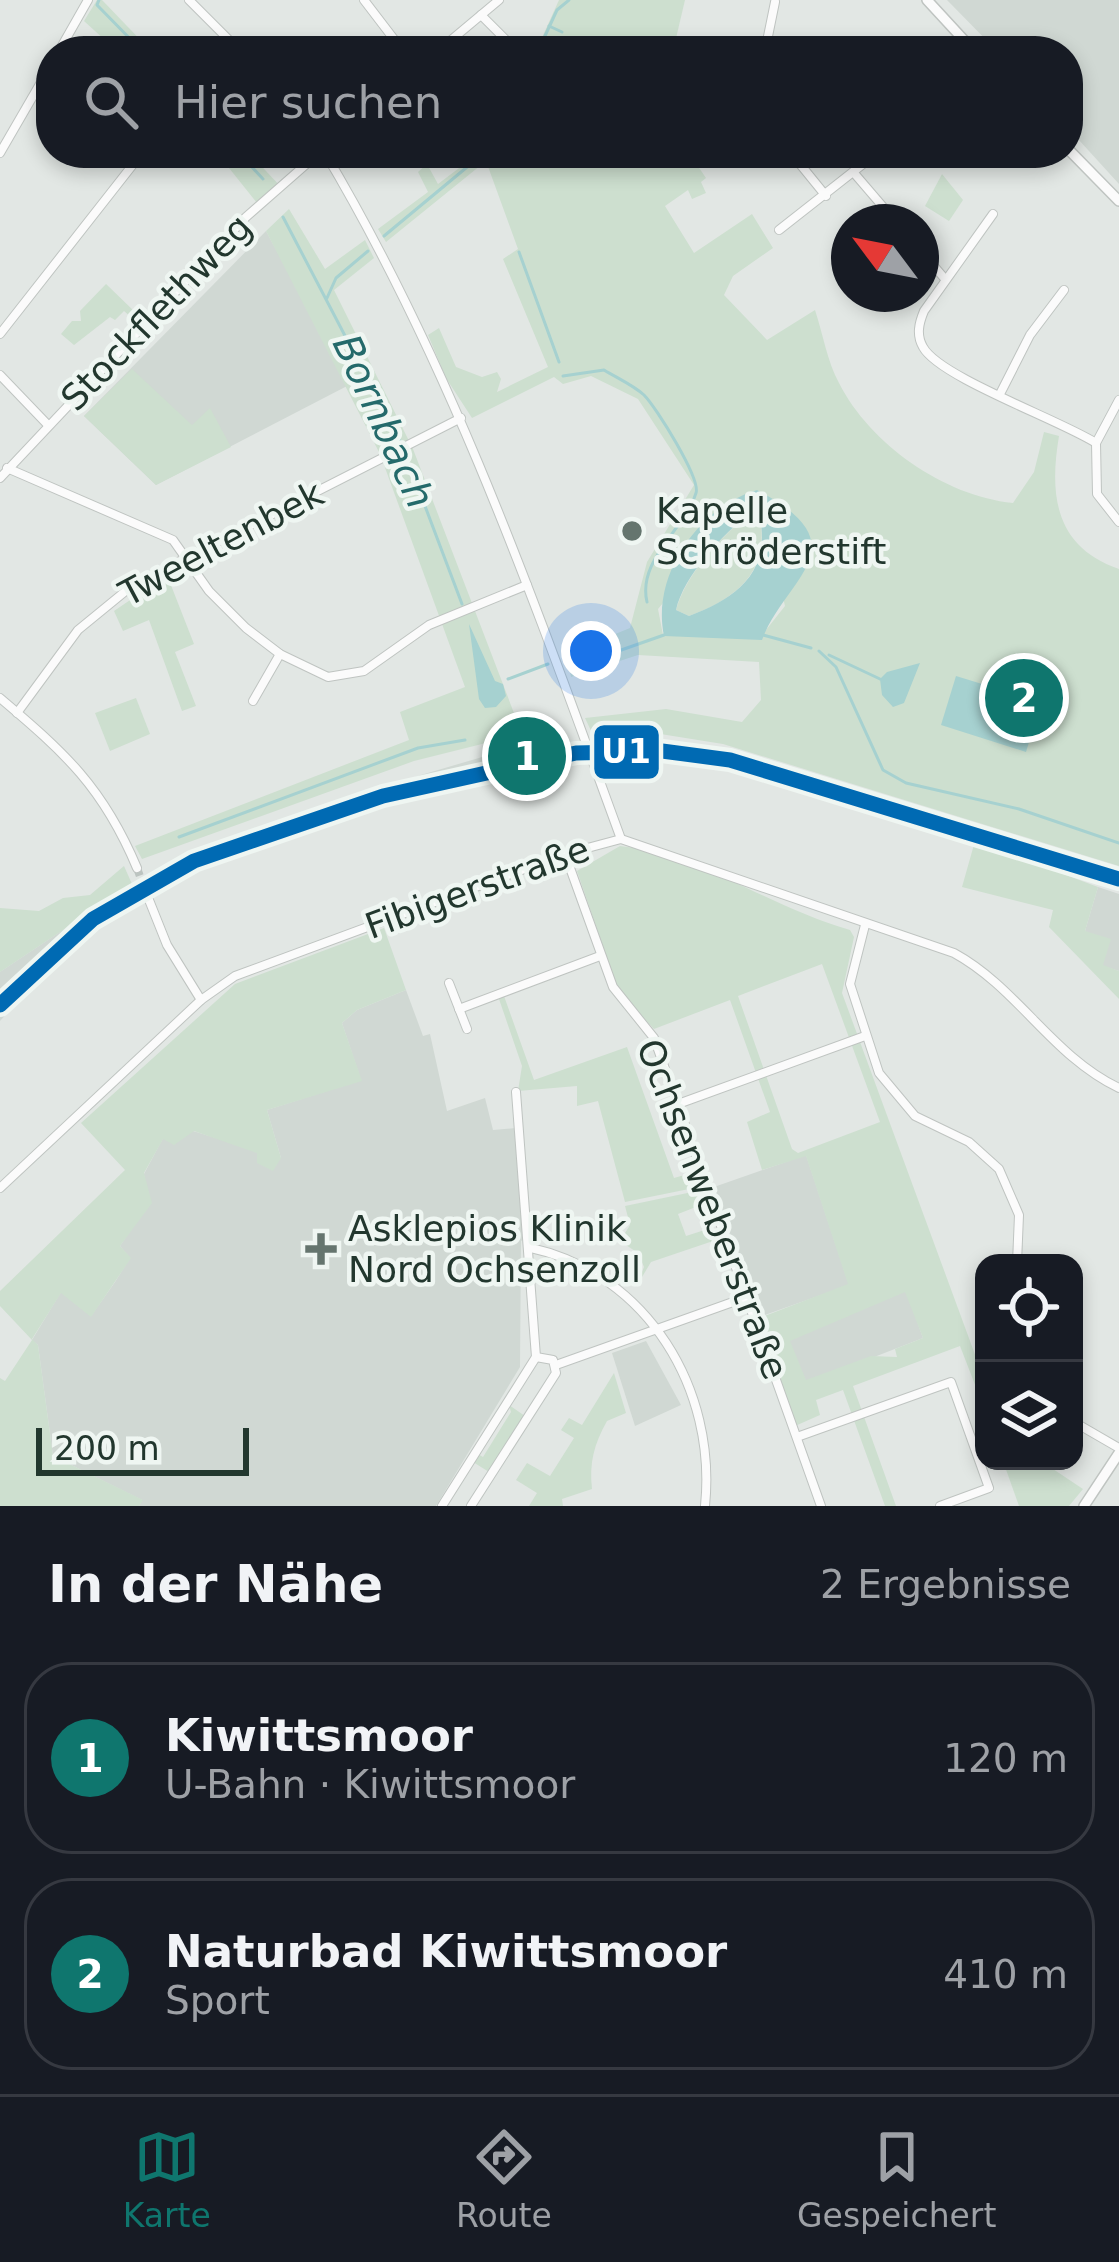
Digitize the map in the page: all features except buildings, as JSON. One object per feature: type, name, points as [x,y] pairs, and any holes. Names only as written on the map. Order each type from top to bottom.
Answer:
[{"type":"street","points":[[68,36],[88,0]]},
{"type":"street","points":[[189,0],[226,36]]},
{"type":"street","points":[[364,0],[392,36]]},
{"type":"street","points":[[456,36],[499,0]]},
{"type":"street","points":[[927,0],[960,36]]},
{"type":"street","points":[[768,36],[775,2]]},
{"type":"street","points":[[481,15],[502,36]]},
{"type":"street","points":[[0,153],[36,91]]},
{"type":"street","points":[[1083,164],[1119,201]]},
{"type":"street","points":[[0,334],[130,168]]},
{"type":"street","name":"Stockflethweg","points":[[0,478],[246,218],[304,168]]},
{"type":"street","points":[[331,168],[379,245],[461,418],[621,839]]},
{"type":"street","points":[[803,168],[826,196]]},
{"type":"street","points":[[779,230],[860,168]]},
{"type":"street","points":[[854,173],[881,204]]},
{"type":"street","points":[[993,214],[921,317],[924,349],[945,369],[1096,443]]},
{"type":"street","points":[[939,272],[945,279]]},
{"type":"street","points":[[1000,394],[1030,335],[1064,290]]},
{"type":"street","points":[[0,375],[47,424]]},
{"type":"street","points":[[1119,400],[1096,443],[1097,494],[1119,523]]},
{"type":"street","name":"Tweeltenbek","points":[[17,713],[57,656],[102,607],[461,418]]},
{"type":"street","points":[[7,468],[173,540],[234,618],[280,654],[328,677],[351,676],[429,625],[527,585]]},
{"type":"street","points":[[253,701],[280,654]]},
{"type":"street","points":[[0,698],[82,770],[110,811],[137,868]]},
{"type":"street","name":"Fibigerstraße","points":[[0,1188],[201,1000],[235,976],[565,854],[621,839],[963,958],[1005,990],[1071,1060],[1119,1088]]},
{"type":"street","name":"Ochsenweberstraße","points":[[565,854],[600,956],[623,1002],[654,1038],[821,1506]]},
{"type":"street","points":[[145,890],[167,945],[201,1000]]},
{"type":"street","points":[[865,925],[850,985],[879,1073],[898,1102],[969,1142],[1008,1183],[1021,1230],[1018,1254]]},
{"type":"street","points":[[459,1009],[600,956]]},
{"type":"street","points":[[449,983],[467,1029]]},
{"type":"street","points":[[678,1104],[866,1036]]},
{"type":"street","points":[[442,1506],[536,1357],[517,1092]]},
{"type":"street","points":[[531,1248],[598,1272],[627,1294],[658,1332],[689,1386],[700,1421],[708,1477],[705,1506]]},
{"type":"street","points":[[471,1506],[556,1365],[747,1298]]},
{"type":"street","points":[[536,1357],[548,1356],[556,1365]]},
{"type":"street","points":[[796,1437],[951,1382],[989,1489],[940,1506]]},
{"type":"street","points":[[1083,1428],[1119,1451],[1084,1506]]},
{"type":"shaded area","points":[[947,0],[1119,0],[1119,184],[1083,144],[1083,36],[982,36]]},
{"type":"shaded area","points":[[266,231],[349,385],[156,485],[84,416]]},
{"type":"shaded area","points":[[594,741],[732,752],[1119,872],[1119,883],[726,761],[601,753]]},
{"type":"shaded area","points":[[572,742],[575,756],[400,794],[246,843],[152,884],[148,876],[202,850],[421,775],[489,755]]},
{"type":"shaded area","points":[[132,884],[136,893],[60,955],[0,1021],[0,972]]},
{"type":"shaded area","points":[[1098,887],[1119,894],[1119,971],[1103,966],[1085,931]]},
{"type":"shaded area","name":"Asklepios Klinik Nord Ochsenzoll","points":[[406,990],[423,1036],[430,1034],[447,1111],[485,1098],[493,1130],[516,1128],[526,1238],[521,1241],[520,1367],[436,1506],[139,1506],[142,1500],[53,1456],[38,1345],[32,1340],[61,1292],[91,1316],[115,1282],[130,1258],[120,1246],[147,1205],[144,1174],[163,1138],[193,1131],[281,1158],[267,1110],[361,1080],[342,1023],[357,1010]]},
{"type":"shaded area","points":[[806,1155],[849,1285],[759,1317],[714,1187]]},
{"type":"shaded area","points":[[906,1291],[923,1338],[815,1380],[818,1392],[769,1345]]},
{"type":"shaded area","points":[[646,1341],[681,1405],[635,1426],[612,1353]]},
{"type":"green space","points":[[97,0],[102,0],[137,36],[100,36],[84,21]]},
{"type":"green space","points":[[559,0],[685,0],[677,36],[543,36]]},
{"type":"green space","points":[[229,168],[263,168],[282,188],[261,208]]},
{"type":"green space","points":[[429,168],[438,184],[459,168],[477,168],[386,242],[378,229],[428,192],[418,172]]},
{"type":"green space","points":[[489,168],[699,168],[706,178],[701,182],[706,193],[692,199],[688,190],[665,206],[694,253],[752,214],[773,248],[733,276],[724,295],[767,340],[815,310],[839,383],[889,446],[961,490],[1013,503],[1034,472],[1044,432],[1059,436],[1055,479],[1061,516],[1081,547],[1119,569],[1119,866],[723,744],[648,732],[593,735],[585,718],[666,709],[742,722],[761,700],[759,662],[638,655],[571,677],[566,654],[630,628],[647,562],[694,485],[638,399],[591,376],[563,384],[554,377],[472,418],[446,378],[428,335],[439,328],[456,367],[482,377],[497,372],[501,379],[497,392],[548,367],[503,259],[518,249]],"holes":[[[757,490],[785,606],[762,635],[663,635],[658,609]]]},
{"type":"green space","points":[[942,174],[963,200],[949,221],[939,215],[939,204],[926,204]]},
{"type":"green space","points":[[289,209],[325,269],[365,240],[374,258],[334,290],[413,449],[522,734],[414,761],[142,859],[135,846],[409,740],[400,712],[465,687],[380,454],[266,231]]},
{"type":"green space","points":[[106,284],[136,313],[131,317],[124,311],[115,320],[110,317],[74,345],[61,334],[72,321],[81,321],[80,311]]},
{"type":"green space","points":[[132,369],[192,425],[210,408],[231,447],[156,485],[84,416]]},
{"type":"green space","points":[[751,512],[760,518],[762,537],[760,554],[746,581],[706,609],[689,616],[676,610],[706,556]]},
{"type":"green space","points":[[167,575],[194,644],[175,652],[196,706],[182,711],[149,620],[123,631],[114,611]]},
{"type":"green space","points":[[136,698],[150,734],[110,751],[95,713]]},
{"type":"green space","points":[[975,841],[1098,887],[1085,931],[1111,939],[1103,965],[1119,971],[1119,999],[1049,927],[1053,910],[962,887]]},
{"type":"green space","points":[[620,846],[708,871],[850,930],[854,937],[842,993],[975,1355],[975,1385],[960,1346],[853,1386],[896,1506],[885,1506],[843,1390],[816,1400],[820,1415],[795,1426],[757,1319],[848,1284],[806,1156],[762,1170],[747,1122],[770,1112],[730,1000],[654,1029],[619,993],[577,871]],"holes":[[[822,964],[880,1122],[798,1153],[792,1149],[738,996]],[[905,1292],[923,1338],[895,1349],[897,1357],[871,1356],[806,1380],[790,1341]]]},
{"type":"green space","points":[[124,866],[132,884],[0,972],[0,908],[39,911],[63,898],[90,895]]},
{"type":"green space","points":[[384,928],[406,990],[357,1010],[342,1023],[362,1081],[267,1110],[281,1158],[273,1171],[257,1163],[257,1153],[194,1131],[174,1145],[163,1139],[144,1173],[152,1203],[120,1246],[131,1258],[91,1317],[61,1293],[32,1339],[38,1345],[53,1456],[143,1500],[139,1506],[0,1506],[0,1378],[5,1381],[32,1340],[0,1306],[0,1291],[125,1170],[81,1123],[235,984]]},
{"type":"green space","points":[[504,996],[534,1080],[627,1047],[674,1178],[688,1174],[694,1188],[625,1202],[598,1101],[577,1106],[577,1086],[518,1091],[522,1066],[499,999]]},
{"type":"green space","points":[[697,1191],[701,1205],[678,1214],[686,1236],[711,1228],[716,1240],[651,1262],[636,1287],[644,1267],[638,1253],[620,1241],[630,1225],[625,1206]]},
{"type":"green space","points":[[614,1373],[626,1413],[607,1421],[599,1438],[592,1462],[592,1489],[562,1499],[563,1506],[529,1506],[537,1493],[516,1480],[527,1463],[550,1476],[574,1438],[561,1430],[569,1418],[582,1425]]},
{"type":"green space","points":[[509,1405],[525,1416],[489,1472],[473,1462],[478,1454],[483,1457],[511,1412]]},
{"type":"green space","points":[[1006,1470],[1054,1470],[1083,1489],[1069,1506],[1019,1506]]},
{"type":"water","points":[[757,490],[789,510],[806,528],[812,546],[808,563],[762,640],[664,636],[662,613],[672,567],[699,528],[736,499]],"holes":[[[751,512],[760,518],[760,554],[746,581],[706,609],[689,616],[676,610],[687,583],[717,543]]]},
{"type":"water","points":[[469,624],[495,681],[503,684],[506,696],[496,707],[485,708],[479,699]]},
{"type":"water","points":[[920,663],[904,703],[893,707],[882,695],[880,679],[887,672]]},
{"type":"water","points":[[956,676],[1041,702],[1026,752],[941,725]]},
{"type":"waterway","points":[[99,0],[97,5],[127,36]]},
{"type":"waterway","name":"Bornbach","points":[[545,36],[557,10],[569,0]]},
{"type":"waterway","points":[[549,26],[562,32]]},
{"type":"waterway","points":[[253,168],[263,179]]},
{"type":"waterway","name":"Bornbach","points":[[384,236],[466,168]]},
{"type":"waterway","name":"Bornbach","points":[[283,217],[401,443]]},
{"type":"waterway","name":"Bornbach","points":[[327,298],[336,278],[368,251]]},
{"type":"waterway","name":"Tweeltenbek","points":[[519,252],[559,362]]},
{"type":"waterway","name":"Tweeltenbek","points":[[563,376],[604,370],[640,391],[692,473],[696,493],[649,572],[647,602]]},
{"type":"waterway","name":"Bornbach","points":[[411,469],[462,604]]},
{"type":"waterway","name":"Bornbach","points":[[570,668],[664,635]]},
{"type":"waterway","name":"Bornbach","points":[[763,635],[811,648]]},
{"type":"waterway","name":"Bornbach","points":[[819,651],[836,667],[883,770],[906,783],[1019,809],[1119,843]]},
{"type":"waterway","points":[[829,655],[880,679]]},
{"type":"waterway","name":"Bornbach","points":[[508,679],[548,664]]},
{"type":"waterway","points":[[179,837],[418,748],[465,740]]},
{"type":"tunnel","points":[[137,868],[145,890]]},
{"type":"transit line","name":"U1","points":[[0,1005],[93,919],[194,861],[383,796],[576,753],[662,751],[730,760],[1119,879]]},
{"type":"place","name":"Kapelle Schröderstift","points":[[632,531]]},
{"type":"place","name":"Naturbad Kiwittsmoor","points":[[1024,698]]},
{"type":"place","name":"Kiwittsmoor","points":[[527,756]]},
{"type":"place","name":"Asklepios Klinik Nord Ochsenzoll","points":[[321,1249]]}]
